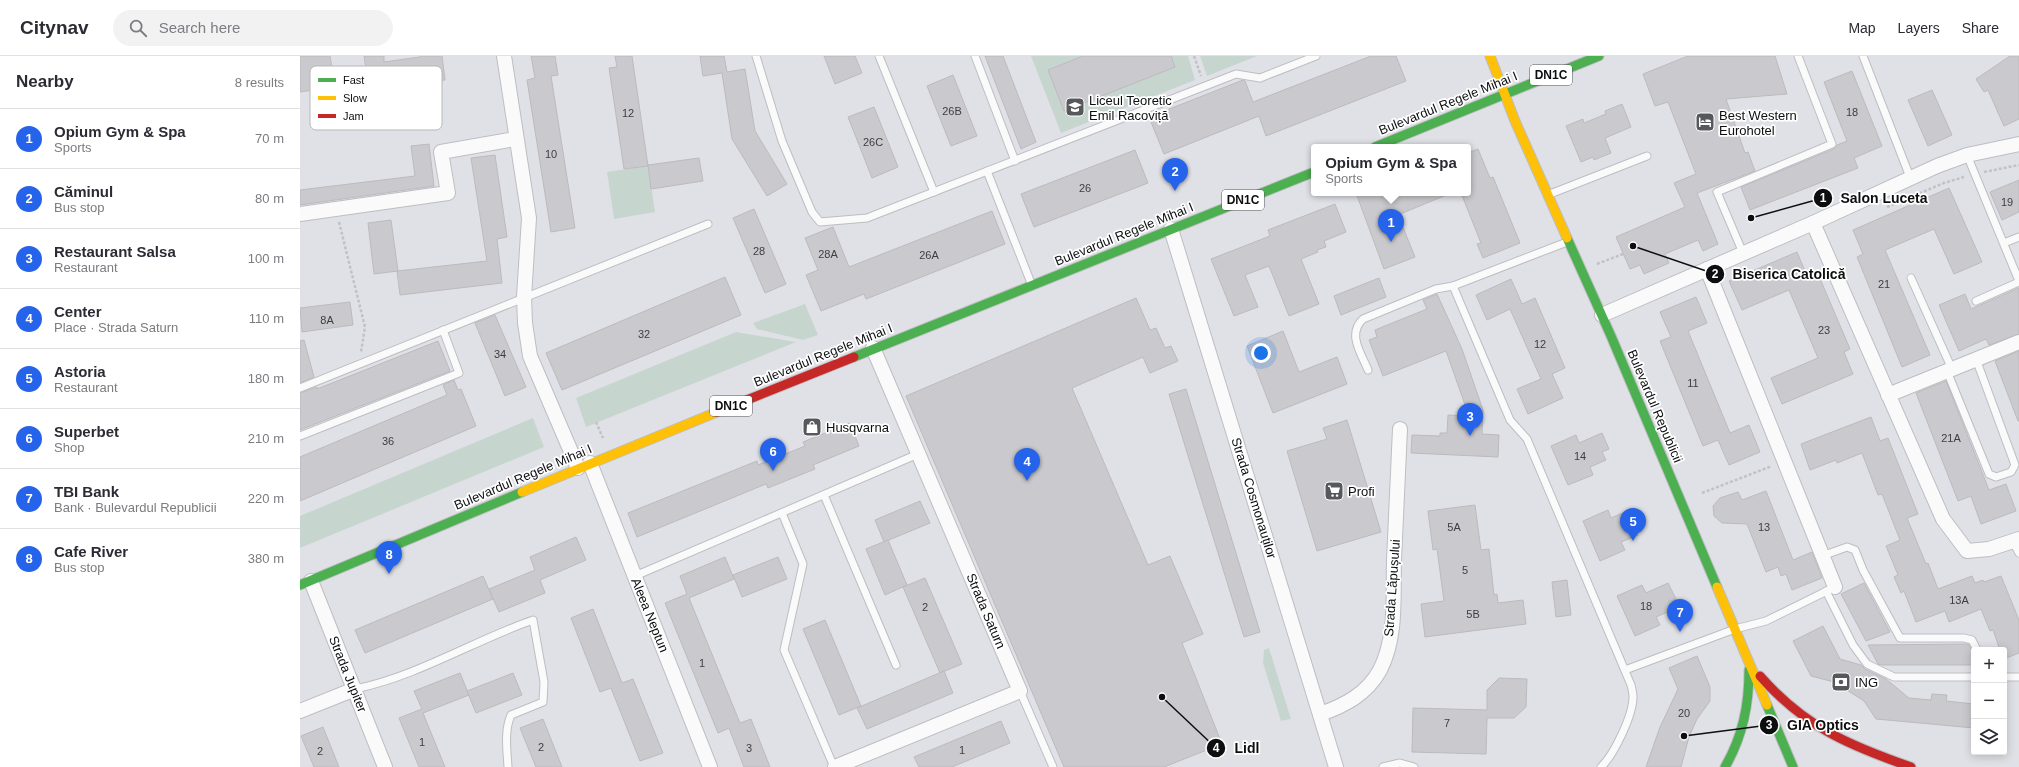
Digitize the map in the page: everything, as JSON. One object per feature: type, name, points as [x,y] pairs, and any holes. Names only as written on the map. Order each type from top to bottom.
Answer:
[{"type":"main road","name":"Bulevardul Republicii","points":[[1490,56],[1504,94],[1602,315],[1792,767]]},
{"type":"main road","name":"Bulevardul Regele Mihai I","points":[[1382,144],[1599,56]]},
{"type":"main road","name":"Bulevardul Regele Mihai I","points":[[306,583],[584,466],[873,348],[1032,286],[1311,173]]},
{"type":"main road","points":[[1725,767],[1735,752],[1743,730],[1750,685],[1749,662]]},
{"type":"main road","points":[[1749,662],[1781,699],[1799,716],[1820,730],[1848,744],[1911,767]]},
{"type":"street","name":"Aleea Neptun","points":[[504,56],[515,139],[529,218],[524,297],[524,323],[530,356],[584,466],[635,576],[710,767]]},
{"type":"street","points":[[300,214],[448,193],[441,152],[515,139]]},
{"type":"street","points":[[1602,315],[1813,223],[1910,177],[1967,155],[2019,144]]},
{"type":"street","points":[[1813,223],[1943,519],[1967,551],[2017,545]]},
{"type":"street","name":"Strada Cosmonauților","points":[[1171,229],[1336,767]]},
{"type":"street","points":[[1707,269],[1822,556],[1830,589]]},
{"type":"street","points":[[1888,395],[2019,342]]},
{"type":"street","name":"Strada Saturn","points":[[873,348],[1020,691]]},
{"type":"street","name":"Strada Lăpușului","points":[[1320,714],[1349,702],[1361,693],[1379,672],[1384,660],[1392,625],[1400,429]]},
{"type":"street","name":"Strada Jupiter","points":[[306,583],[354,689],[385,767]]},
{"type":"street","points":[[300,711],[354,689]]},
{"type":"street","points":[[835,767],[1020,691]]},
{"type":"lane","points":[[756,56],[782,141],[812,212],[820,222],[867,218],[1236,74],[1260,78],[1316,56]]},
{"type":"lane","points":[[879,56],[934,192]]},
{"type":"lane","points":[[975,56],[1015,161]]},
{"type":"lane","points":[[1743,253],[1717,192],[1832,144],[1798,56]]},
{"type":"lane","points":[[1863,56],[1910,177]]},
{"type":"lane","points":[[1967,155],[2019,282],[1976,301]]},
{"type":"lane","points":[[1548,195],[1647,156]]},
{"type":"lane","points":[[987,171],[1032,286]]},
{"type":"lane","points":[[300,388],[708,224]]},
{"type":"lane","points":[[2004,243],[2019,237]]},
{"type":"lane","points":[[1368,370],[1356,341],[1354,332],[1356,325],[1371,315],[1436,289],[1454,286],[1569,241]]},
{"type":"lane","points":[[1911,278],[1950,370],[1989,474],[1996,477],[2011,472],[2015,465],[1976,359]]},
{"type":"lane","points":[[1454,286],[1510,420],[1527,439],[1631,685],[1633,697],[1631,710],[1613,754],[1602,767]]},
{"type":"lane","points":[[300,436],[459,373],[443,330]]},
{"type":"lane","points":[[635,576],[918,454]]},
{"type":"lane","points":[[824,495],[896,665]]},
{"type":"lane","points":[[782,513],[803,564],[784,650],[835,767]]},
{"type":"lane","points":[[1822,556],[1847,547],[1855,550],[1863,570],[1900,638],[1964,638],[1972,640],[1976,647]]},
{"type":"lane","points":[[1625,670],[1735,629],[1766,620],[1830,589],[1853,645],[1867,664],[1894,677],[1971,677]]},
{"type":"lane","points":[[354,689],[377,685],[421,669],[534,620],[544,682],[543,702],[511,715],[508,722],[507,736],[508,767]]},
{"type":"lane","points":[[2007,677],[2019,677]]},
{"type":"lane","points":[[1020,691],[1053,767]]},
{"type":"lane","points":[[1383,767],[1400,764],[1414,767]]},
{"type":"path","points":[[1194,56],[1205,86]]},
{"type":"path","points":[[1885,208],[1944,183],[1974,174],[2019,165]]},
{"type":"path","points":[[336,209],[364,327],[359,364]]},
{"type":"path","points":[[1596,264],[1623,254]]},
{"type":"path","points":[[596,422],[603,438]]},
{"type":"path","points":[[1702,493],[1784,462]]},
{"type":"shaded area","name":"Liceul Teoretic Emil Racoviță","points":[[1031,56],[1188,56],[1195,80],[1061,133]]},
{"type":"shaded area","points":[[1200,56],[1257,56],[1207,76]]},
{"type":"shaded area","points":[[648,166],[655,212],[614,219],[607,172]]},
{"type":"shaded area","points":[[805,304],[818,335],[803,340],[757,329],[753,323]]},
{"type":"shaded area","points":[[736,332],[796,342],[586,427],[576,398]]},
{"type":"shaded area","points":[[533,418],[544,447],[300,548],[300,516]]},
{"type":"shaded area","points":[[1269,648],[1291,719],[1281,721],[1263,663],[1264,650]]},
{"type":"building","points":[[300,56],[330,56],[332,66],[310,66],[310,91],[300,92]]},
{"type":"building","points":[[364,56],[384,56],[384,62],[420,56],[442,56],[445,80],[442,80],[442,66],[366,66]]},
{"type":"building","points":[[531,56],[555,56],[558,75],[551,76],[575,228],[551,232],[527,80],[535,78]]},
{"type":"building","points":[[615,56],[632,56],[648,166],[624,169],[609,68],[617,67]]},
{"type":"building","points":[[700,56],[724,56],[727,72],[745,69],[755,131],[787,184],[767,196],[732,139],[722,73],[703,76]]},
{"type":"building","points":[[824,56],[855,56],[862,73],[835,84]]},
{"type":"building","points":[[985,56],[1003,56],[1036,142],[1021,149]]},
{"type":"building","points":[[1083,56],[1171,56],[1175,67],[1064,111],[1048,70]]},
{"type":"building","points":[[1371,56],[1396,56],[1406,81],[1266,136],[1259,116],[1164,154],[1149,117],[1243,80],[1245,81],[1253,102]]},
{"type":"building","points":[[1688,56],[1775,56],[1787,94],[1726,99],[1745,153],[1748,152],[1755,171],[1697,193],[1718,244],[1703,251],[1698,240],[1665,254],[1669,263],[1644,274],[1640,265],[1630,269],[1616,237],[1685,207],[1674,183],[1696,174],[1668,102],[1655,106],[1643,74]]},
{"type":"building","points":[[2010,56],[2019,56],[2019,119],[2004,126],[1988,90],[1984,92],[1976,79]]},
{"type":"building","points":[[1852,71],[1882,146],[1854,158],[1858,168],[1750,210],[1741,187],[1834,149],[1837,145],[1847,141],[1824,82]]},
{"type":"building","points":[[953,75],[977,136],[951,146],[927,86]]},
{"type":"building","points":[[1932,90],[1952,135],[1928,146],[1908,100]]},
{"type":"building","points":[[1622,104],[1631,127],[1605,138],[1611,153],[1594,160],[1593,157],[1581,162],[1566,126],[1583,119],[1584,123],[1606,114],[1605,111]]},
{"type":"building","points":[[874,107],[898,167],[872,178],[848,117]]},
{"type":"building","points":[[429,144],[434,186],[300,205],[300,190],[415,176],[411,146]]},
{"type":"building","points":[[1478,149],[1490,178],[1493,177],[1520,243],[1483,258],[1477,244],[1481,243],[1462,196],[1471,196],[1471,152]]},
{"type":"building","points":[[1135,150],[1148,183],[1034,227],[1021,194]]},
{"type":"building","points":[[495,155],[507,237],[497,239],[502,283],[400,295],[397,271],[487,261],[471,158]]},
{"type":"building","points":[[699,158],[703,181],[651,189],[648,165]]},
{"type":"building","points":[[2019,180],[2019,212],[2002,220],[1990,192]]},
{"type":"building","points":[[1949,188],[1982,262],[1954,274],[1934,229],[1885,250],[1930,355],[1902,367],[1857,257],[1863,254],[1853,230]]},
{"type":"building","points":[[1357,196],[1444,196],[1398,215],[1415,257],[1384,269]]},
{"type":"building","points":[[1335,204],[1346,232],[1324,241],[1326,247],[1301,259],[1319,304],[1289,316],[1269,266],[1245,275],[1258,307],[1234,316],[1211,259],[1270,236],[1268,230]]},
{"type":"building","points":[[754,209],[786,284],[765,293],[733,218]]},
{"type":"building","points":[[992,211],[1005,244],[866,299],[864,294],[821,311],[806,275],[818,270],[805,238],[833,227],[849,267]]},
{"type":"building","points":[[391,220],[398,271],[374,274],[368,223]]},
{"type":"building","points":[[1797,252],[1808,278],[1818,274],[1850,349],[1844,352],[1853,374],[1782,404],[1771,378],[1818,358],[1789,290],[1742,310],[1729,281]]},
{"type":"building","points":[[725,277],[741,315],[562,390],[546,353]]},
{"type":"building","points":[[1379,278],[1386,297],[1341,315],[1334,296]]},
{"type":"building","points":[[1511,279],[1522,304],[1535,298],[1565,368],[1552,374],[1563,398],[1528,414],[1517,389],[1541,379],[1510,309],[1487,320],[1476,295]]},
{"type":"building","points":[[2019,288],[2019,334],[1989,345],[1986,339],[1959,351],[1939,305],[1965,294],[1971,309]]},
{"type":"building","points":[[1437,294],[1462,349],[1483,410],[1482,434],[1499,435],[1498,457],[1411,453],[1412,435],[1440,436],[1440,433],[1447,433],[1448,415],[1469,416],[1446,351],[1383,376],[1369,340],[1377,337],[1375,330],[1427,309],[1423,300]]},
{"type":"building","points":[[1696,297],[1707,323],[1688,331],[1730,433],[1749,425],[1760,452],[1729,465],[1718,440],[1703,446],[1660,341],[1671,337],[1660,312]]},
{"type":"building","points":[[1136,298],[1150,330],[1156,328],[1165,348],[1171,346],[1178,361],[1150,373],[1143,357],[1072,388],[1148,565],[1170,556],[1203,634],[1182,643],[1222,744],[1164,767],[1064,767],[906,396]]},
{"type":"building","points":[[350,302],[353,325],[302,332],[300,308]]},
{"type":"building","points":[[495,315],[526,387],[505,396],[475,323]]},
{"type":"building","points":[[1283,331],[1299,372],[1337,357],[1347,384],[1273,413],[1247,346]]},
{"type":"building","points":[[304,340],[314,377],[300,383],[300,341]]},
{"type":"building","points":[[438,341],[450,371],[300,430],[300,393],[317,387],[317,389]]},
{"type":"building","points":[[2019,351],[2019,421],[2018,421],[1995,361]]},
{"type":"building","points":[[454,380],[458,390],[461,389],[476,426],[300,501],[300,457],[447,395],[443,385]]},
{"type":"building","points":[[1946,381],[1989,490],[2006,484],[2016,511],[1981,524],[1971,496],[1958,501],[1916,393]]},
{"type":"building","points":[[1186,389],[1260,632],[1244,637],[1169,394]]},
{"type":"building","points":[[1871,417],[1880,441],[1888,438],[1918,514],[1907,518],[1926,564],[1928,563],[1938,589],[1972,576],[1975,583],[1983,580],[1984,582],[2001,576],[2019,620],[2019,653],[2007,658],[2007,647],[1999,647],[1993,630],[1990,631],[1981,609],[1949,622],[1945,611],[1916,622],[1904,591],[1901,593],[1894,577],[1898,575],[1886,546],[1900,540],[1882,494],[1878,495],[1862,453],[1837,463],[1836,460],[1810,470],[1801,444]]},
{"type":"building","name":"Profi","points":[[1347,420],[1381,532],[1317,551],[1287,451],[1327,439],[1323,428]]},
{"type":"building","points":[[850,423],[859,446],[813,465],[815,469],[768,488],[766,484],[637,537],[628,513],[757,461],[758,465],[805,446],[803,442]]},
{"type":"building","points":[[1602,433],[1609,449],[1602,452],[1606,460],[1590,467],[1593,475],[1568,485],[1551,446],[1576,435],[1579,443]]},
{"type":"building","points":[[1766,491],[1793,560],[1812,552],[1822,578],[1792,590],[1786,574],[1781,576],[1778,567],[1766,572],[1747,524],[1722,523],[1714,516],[1713,506],[1720,498],[1738,492],[1742,500]]},
{"type":"building","points":[[920,501],[930,523],[884,542],[875,520]]},
{"type":"building","points":[[1475,505],[1481,550],[1489,549],[1494,595],[1497,594],[1498,603],[1523,600],[1526,624],[1425,637],[1421,604],[1444,601],[1437,549],[1433,550],[1428,511]]},
{"type":"building","points":[[1634,508],[1641,524],[1634,527],[1638,535],[1621,542],[1625,550],[1600,561],[1583,521],[1608,510],[1611,518]]},
{"type":"building","points":[[576,537],[586,560],[540,580],[545,593],[499,612],[489,589],[535,570],[530,557]]},
{"type":"building","points":[[888,540],[907,585],[885,595],[866,549]]},
{"type":"building","points":[[725,557],[734,579],[689,598],[740,723],[751,719],[770,767],[744,767],[729,728],[718,733],[665,603],[687,594],[680,576]]},
{"type":"building","points":[[778,557],[787,579],[742,597],[733,575]]},
{"type":"building","points":[[483,576],[493,599],[365,653],[355,630]]},
{"type":"building","points":[[925,578],[962,664],[940,673],[903,587]]},
{"type":"building","points":[[1567,580],[1571,615],[1556,617],[1552,582]]},
{"type":"building","points":[[1668,583],[1676,599],[1669,602],[1672,610],[1656,617],[1660,625],[1635,636],[1617,596],[1642,585],[1646,593]]},
{"type":"building","points":[[1864,583],[1890,632],[1866,641],[1841,594]]},
{"type":"building","points":[[593,609],[622,683],[633,679],[663,753],[640,761],[611,688],[600,692],[571,618]]},
{"type":"building","points":[[825,620],[861,706],[839,715],[803,629]]},
{"type":"building","points":[[1823,626],[1840,659],[1861,665],[1865,669],[1886,679],[1909,698],[1931,700],[1932,694],[1947,695],[1946,701],[1971,704],[1971,728],[1876,719],[1864,701],[1834,682],[1811,676],[1793,641]]},
{"type":"building","points":[[1968,644],[1971,649],[1971,665],[1882,665],[1878,664],[1868,645]]},
{"type":"building","points":[[1697,656],[1710,687],[1710,701],[1697,719],[1689,737],[1681,767],[1646,767],[1660,727],[1678,689],[1669,668]]},
{"type":"building","points":[[944,671],[953,693],[867,729],[857,708]]},
{"type":"building","points":[[460,673],[469,695],[423,713],[445,767],[419,767],[399,718],[422,709],[414,691]]},
{"type":"building","points":[[513,673],[522,695],[476,713],[467,691]]},
{"type":"building","points":[[1499,678],[1527,679],[1526,707],[1514,718],[1487,718],[1486,754],[1412,752],[1413,708],[1487,710],[1487,690]]},
{"type":"building","points":[[543,719],[562,767],[536,767],[520,728]]},
{"type":"building","points":[[1001,721],[1010,743],[952,767],[919,767],[914,757]]},
{"type":"building","points":[[323,727],[339,767],[314,767],[301,736]]},
{"type":"traffic: fast","points":[[1382,144],[1599,56]]},
{"type":"traffic: fast","points":[[854,357],[1311,173]]},
{"type":"traffic: fast","points":[[1567,238],[1611,336],[1717,587]]},
{"type":"traffic: fast","points":[[300,585],[522,492]]},
{"type":"traffic: fast","points":[[1725,767],[1741,732],[1744,720],[1748,696],[1749,670]]},
{"type":"traffic: fast","points":[[1767,705],[1793,767]]},
{"type":"traffic: slow","points":[[1490,56],[1515,121],[1567,238]]},
{"type":"traffic: slow","points":[[522,492],[717,412]]},
{"type":"traffic: slow","points":[[1717,587],[1767,705]]},
{"type":"traffic: jam","points":[[717,412],[854,357]]},
{"type":"traffic: jam","points":[[1760,676],[1794,709],[1829,732],[1867,751],[1911,767]]},
{"type":"place","name":"Liceul Teoretic Emil Racoviță","points":[[1075,107]]},
{"type":"place","name":"Best Western Eurohotel","points":[[1705,122]]},
{"type":"place","name":"Căminul","points":[[1175,191]]},
{"type":"place","name":"Salon Luceta","points":[[1751,218]]},
{"type":"place","name":"Opium Gym & Spa","points":[[1391,242]]},
{"type":"place","name":"Biserica Catolică","points":[[1633,246]]},
{"type":"place","name":"Husqvarna","points":[[812,427]]},
{"type":"place","name":"Restaurant Salsa","points":[[1470,436]]},
{"type":"place","name":"Superbet","points":[[773,471]]},
{"type":"place","name":"Center","points":[[1027,481]]},
{"type":"place","name":"Profi","points":[[1334,491]]},
{"type":"place","name":"Astoria","points":[[1633,541]]},
{"type":"place","name":"Cafe River","points":[[389,574]]},
{"type":"place","name":"TBI Bank","points":[[1680,632]]},
{"type":"place","name":"ING","points":[[1841,682]]},
{"type":"place","name":"Lidl","points":[[1162,697]]},
{"type":"place","name":"GIA Optics","points":[[1684,736]]}]
